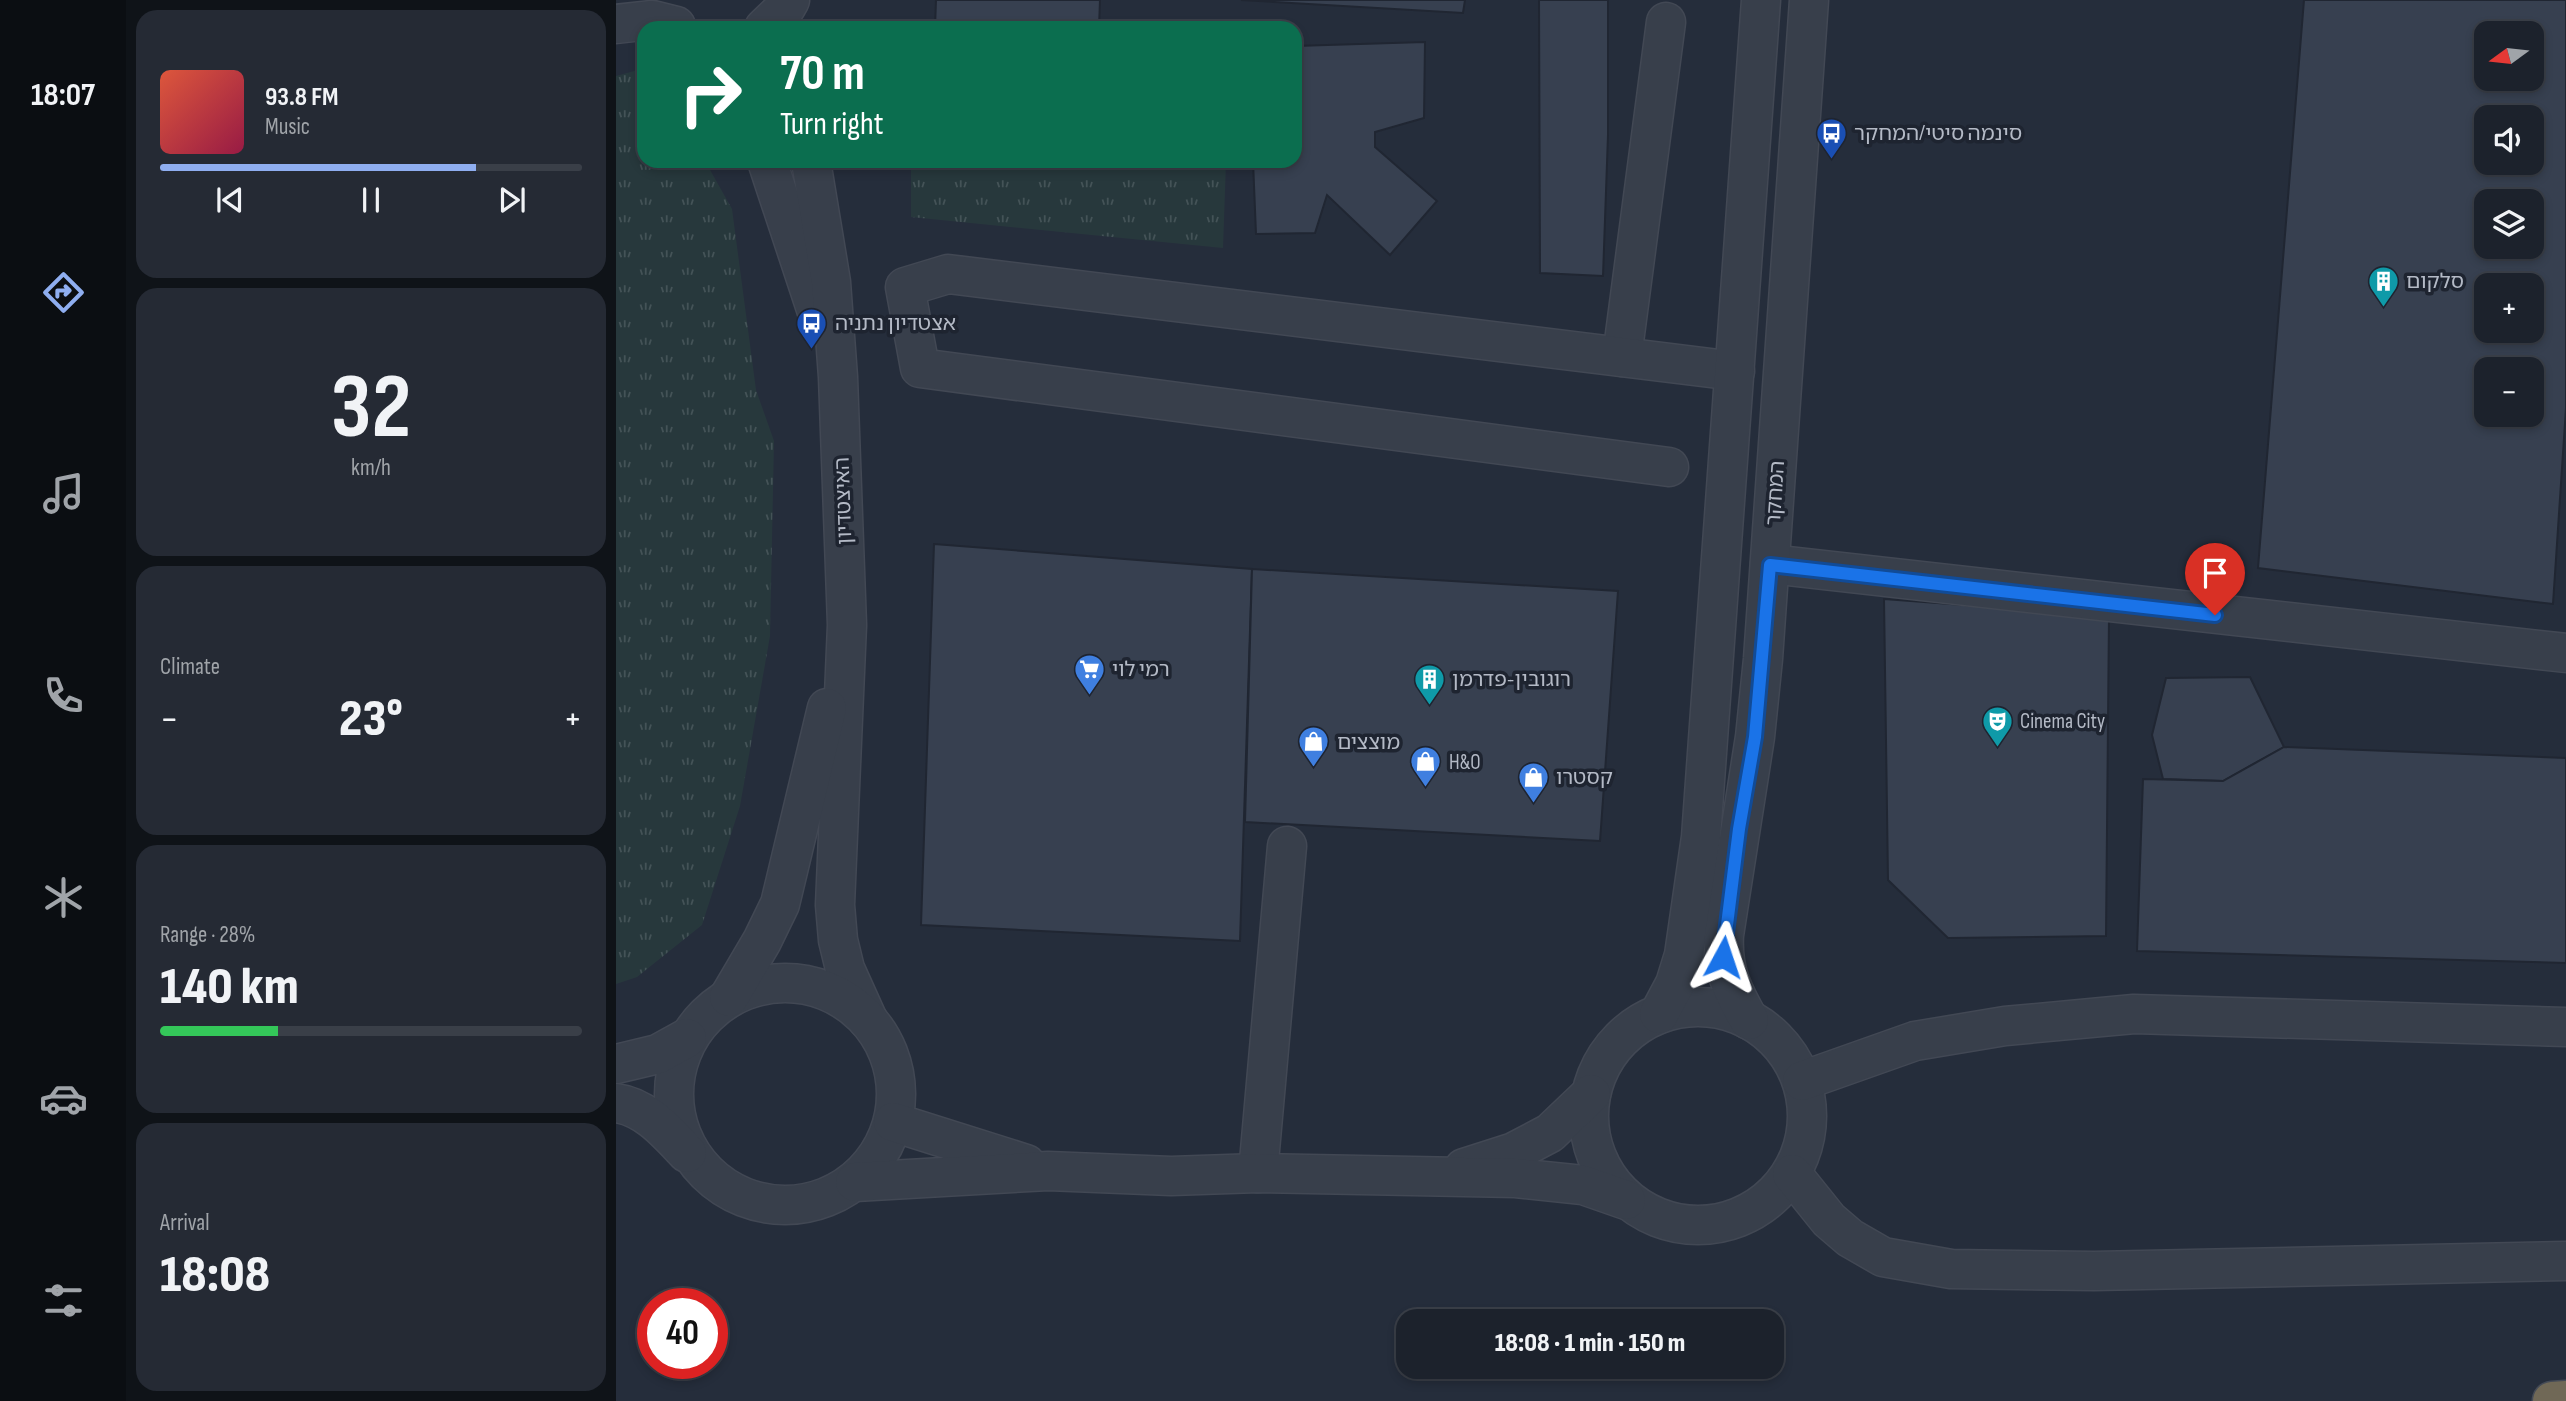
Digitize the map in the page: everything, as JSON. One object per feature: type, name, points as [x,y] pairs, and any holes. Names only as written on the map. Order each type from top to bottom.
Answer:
[{"type":"highway","points":[[2552,1401],[2566,1400]]},
{"type":"street","points":[[771,21],[790,0]]},
{"type":"street","points":[[790,0],[790,21]]},
{"type":"street","points":[[1659,1014],[1675,984],[1684,955],[1701,837],[1761,0]]},
{"type":"street","name":"המחקר","points":[[1749,1020],[1728,978],[1723,957],[1739,829],[1755,737],[1770,565],[1809,0]]},
{"type":"street","points":[[643,21],[670,18]]},
{"type":"street","points":[[616,24],[637,22]]},
{"type":"street","points":[[1622,357],[1666,22]]},
{"type":"street","points":[[769,168],[838,376]]},
{"type":"street","points":[[812,168],[831,282],[838,376]]},
{"type":"street","points":[[1669,467],[920,368],[905,287],[948,274],[1735,371]]},
{"type":"street","name":"האיצטדיון","points":[[838,376],[847,625]]},
{"type":"street","points":[[1770,565],[2566,653]]},
{"type":"street","points":[[729,997],[780,904],[847,625]]},
{"type":"street","points":[[616,1103],[624,1104],[654,1119],[721,1187],[753,1202],[789,1207],[824,1200],[855,1182],[880,1154],[893,1122],[897,1085],[888,1051],[868,1020],[845,969],[838,940],[835,905],[847,625]]},
{"type":"street","points":[[1258,1173],[1287,846]]},
{"type":"street","points":[[695,1161],[680,1132],[673,1101],[676,1069],[687,1038],[706,1015],[729,997],[764,984],[802,984],[838,996],[868,1020]]},
{"type":"street","points":[[855,1182],[1048,1171],[1171,1175],[1258,1173],[1516,1178],[1583,1185],[1626,1200],[1653,1217],[1683,1226],[1715,1225],[1746,1216],[1772,1198],[1792,1174],[1804,1144],[1808,1113],[1802,1081],[1788,1052],[1765,1029],[1738,1014],[1706,1006],[1676,1008],[1648,1018],[1623,1035],[1604,1059],[1591,1094],[1588,1117],[1592,1147],[1605,1175],[1626,1200]]},
{"type":"street","points":[[1802,1081],[1915,1041],[2006,1026],[2095,1016],[2134,1014],[2566,1027]]},
{"type":"street","points":[[616,1064],[658,1054],[687,1038]]},
{"type":"street","points":[[1432,1178],[1514,1152],[1550,1133],[1591,1094]]},
{"type":"street","points":[[893,1122],[1048,1171]]},
{"type":"street","points":[[1792,1174],[1829,1220],[1850,1238],[1883,1257],[1951,1269],[2094,1271],[2566,1261]]},
{"type":"green space","points":[[637,70],[637,168],[709,168],[732,209],[756,390],[774,441],[770,636],[740,806],[702,925],[637,977],[616,984],[616,76]]},
{"type":"green space","points":[[911,168],[1226,168],[1223,248],[911,217]]},
{"type":"building","points":[[936,0],[1100,0],[1099,21],[935,21]]},
{"type":"building","points":[[1241,0],[1465,0],[1463,13]]},
{"type":"building","points":[[1539,0],[1608,0],[1608,135],[1603,276],[1540,273]]},
{"type":"building","name":"סלקום","points":[[2304,0],[2566,0],[2566,408],[2553,604],[2258,568]]},
{"type":"building","points":[[1425,42],[1424,118],[1375,132],[1375,147],[1437,201],[1390,255],[1327,195],[1315,233],[1256,234],[1253,168],[1302,168],[1302,46]]},
{"type":"building","name":"רמי לוי","points":[[934,544],[1252,569],[1240,941],[921,925]]},
{"type":"building","name":"רוגובין-פדרמן","points":[[1252,569],[1618,591],[1600,841],[1245,822]]},
{"type":"building","name":"Cinema City","points":[[1884,599],[2109,616],[2106,936],[1948,938],[1888,880]]},
{"type":"building","points":[[2250,677],[2284,747],[2223,781],[2163,779],[2152,735],[2166,678]]},
{"type":"building","points":[[2284,747],[2566,758],[2566,963],[2137,951],[2143,779],[2223,781]]},
{"type":"place","name":"סינמה סיטי/המחקר","points":[[1831,160]]},
{"type":"place","name":"סלקום","points":[[2383,308]]},
{"type":"place","name":"אצטדיון נתניה","points":[[812,350]]},
{"type":"place","name":"רמי לוי","points":[[1089,696]]},
{"type":"place","name":"רוגובין-פדרמן","points":[[1429,706]]},
{"type":"place","name":"Cinema City","points":[[1997,748]]},
{"type":"place","name":"מוצצים","points":[[1314,769]]},
{"type":"place","name":"H&O","points":[[1426,789]]},
{"type":"place","name":"קסטרו","points":[[1533,804]]},
{"type":"route","points":[[1723,957],[1739,829],[1755,737],[1770,565],[2215,615]]}]
